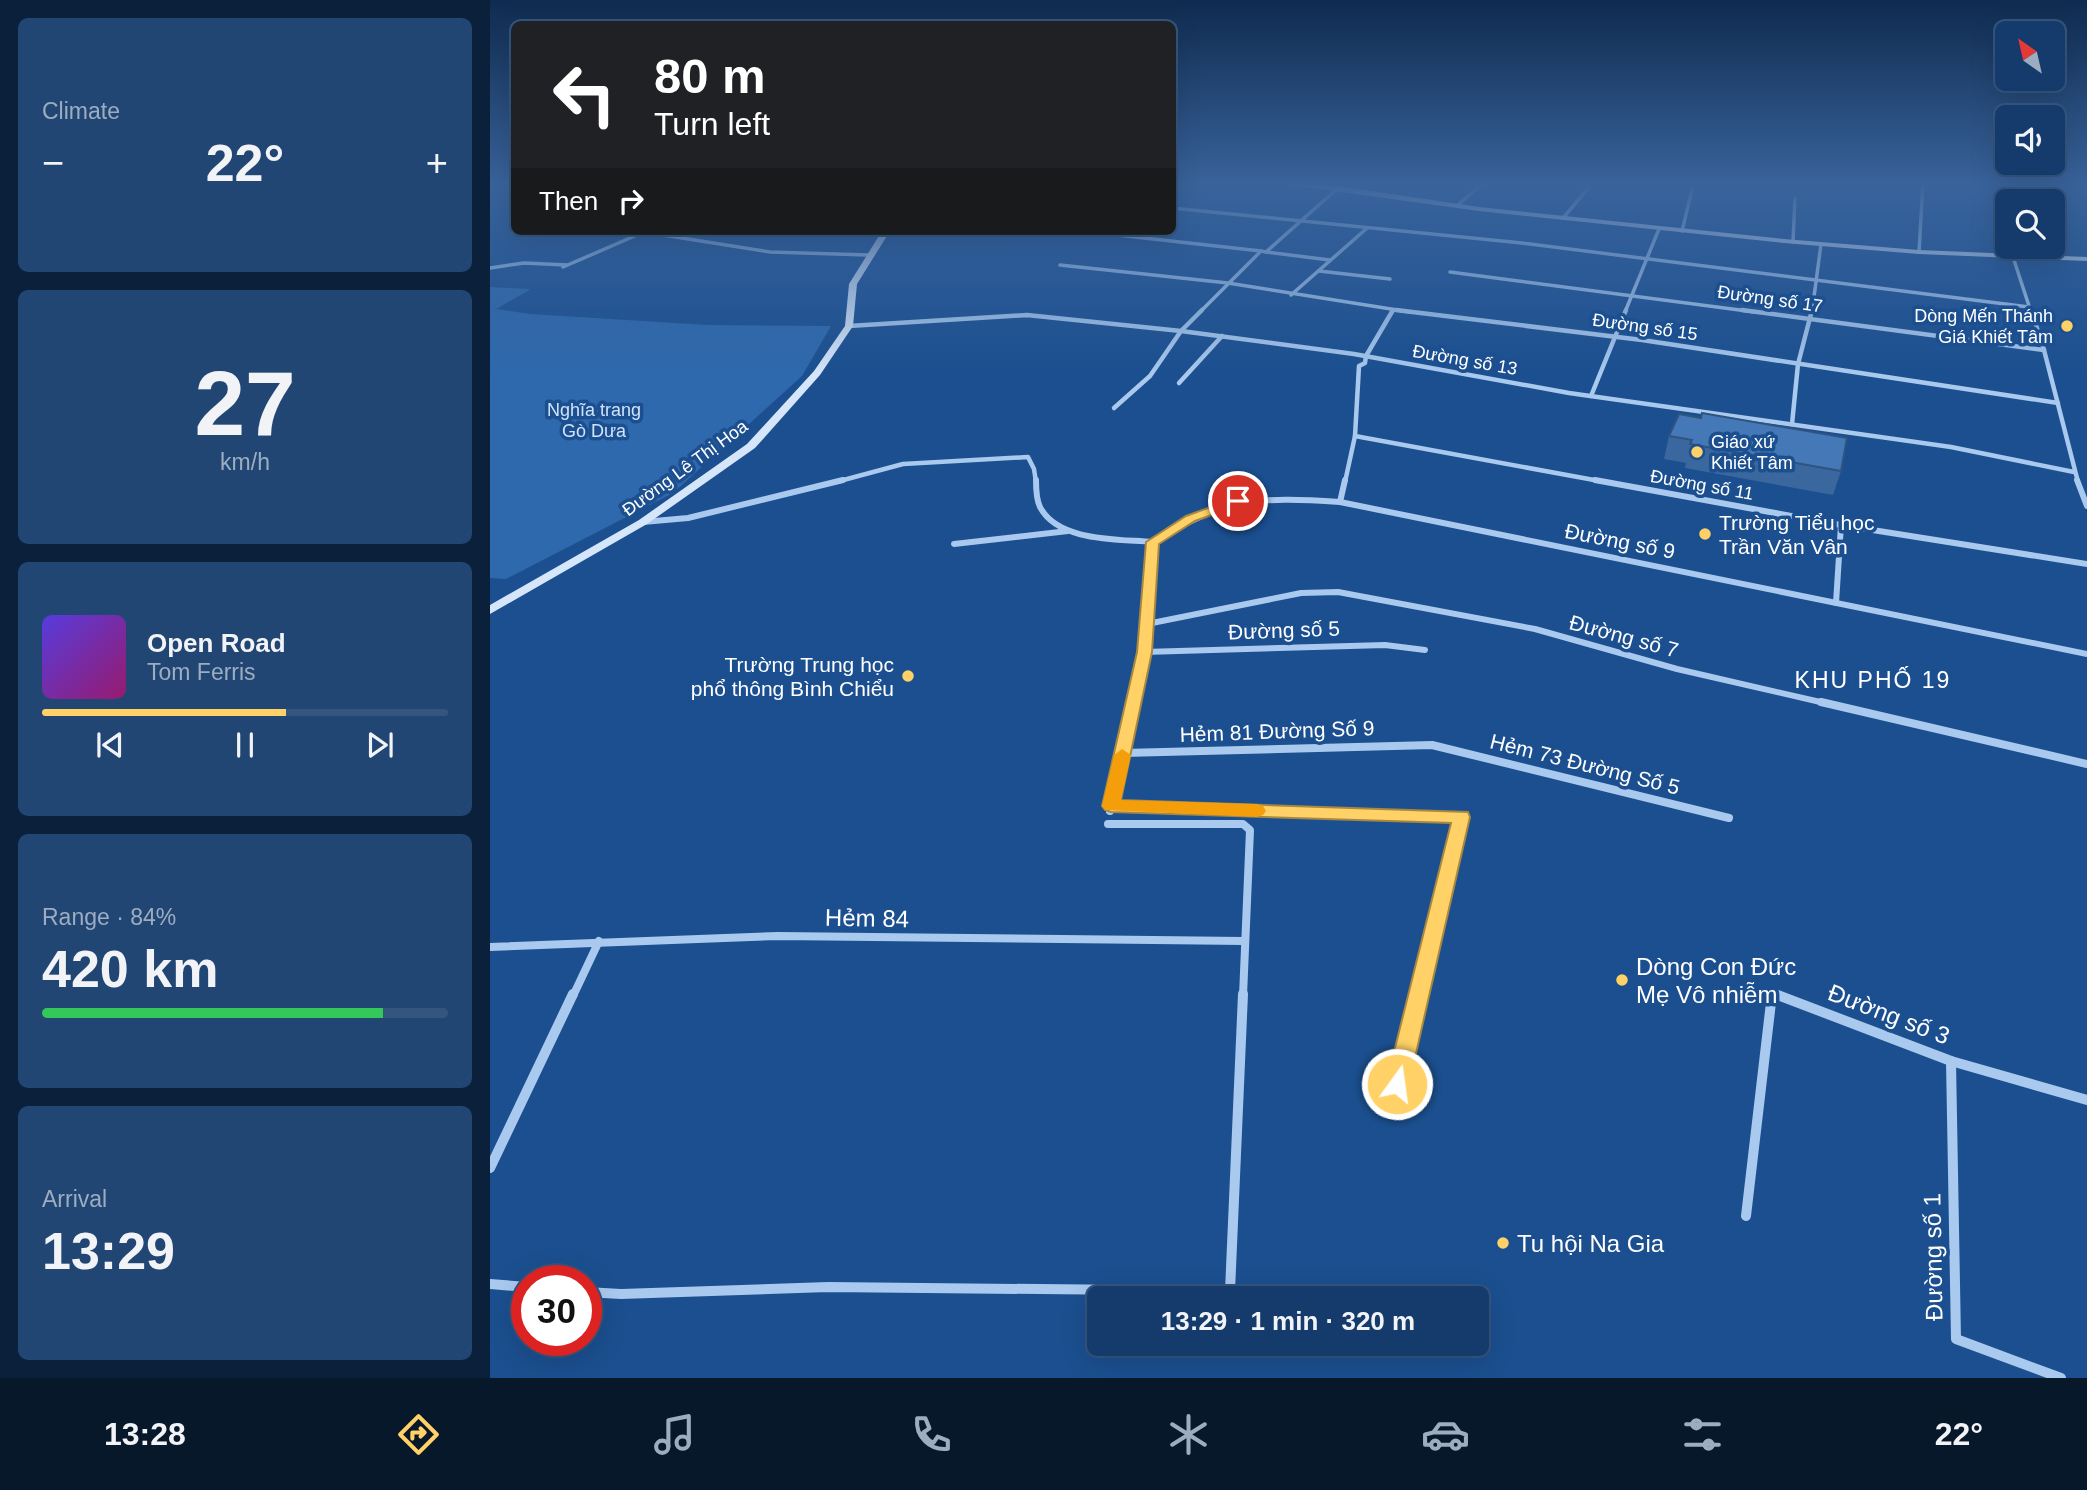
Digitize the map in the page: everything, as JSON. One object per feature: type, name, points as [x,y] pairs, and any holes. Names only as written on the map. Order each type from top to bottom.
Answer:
[{"type":"street","points":[[490,268],[524,263],[565,266],[611,246]]},
{"type":"street","points":[[734,246],[770,252],[869,255]]},
{"type":"street","name":"Đường Lê Thị Hoa","points":[[490,610],[643,522],[751,446],[817,373],[849,326],[853,284],[876,246]]},
{"type":"street","points":[[1214,246],[1330,260]]},
{"type":"street","points":[[1114,408],[1150,376],[1181,331],[1228,283],[1270,246]]},
{"type":"street","points":[[1291,295],[1346,246]]},
{"type":"street","points":[[1548,246],[2029,307]]},
{"type":"street","points":[[1591,396],[1652,246]]},
{"type":"street","points":[[1792,424],[1798,364],[1811,319],[1821,246]]},
{"type":"street","points":[[1849,246],[1995,256]]},
{"type":"street","points":[[1919,246],[1919,252]]},
{"type":"street","points":[[2065,258],[2087,259]]},
{"type":"street","points":[[2014,259],[2044,350],[2074,472],[2085,492],[2087,506]]},
{"type":"street","points":[[1060,265],[1228,283]]},
{"type":"street","points":[[1318,271],[1390,279]]},
{"type":"street","name":"Đường số 17","points":[[1450,272],[2044,350]]},
{"type":"street","name":"Đường số 15","points":[[1228,283],[1393,310],[1615,337],[2058,403]]},
{"type":"street","points":[[1340,502],[1355,436],[1359,366],[1365,363],[1366,356],[1393,310]]},
{"type":"street","name":"Đường số 13","points":[[849,326],[1027,314],[1181,331],[1366,356],[1591,396],[1951,447],[2074,472]]},
{"type":"street","points":[[1179,383],[1222,336]]},
{"type":"street","name":"Đường số 11","points":[[1355,436],[1841,525],[2087,564]]},
{"type":"street","points":[[643,522],[688,518],[903,464],[1028,457],[1034,464],[1041,508],[1055,523],[1069,531]]},
{"type":"street","name":"Đường số 9","points":[[1152,542],[1190,518],[1238,501],[1288,497],[1340,502],[2087,654]]},
{"type":"street","points":[[1836,603],[1841,525]]},
{"type":"street","points":[[954,544],[1069,531],[1152,542],[1144,652],[1111,808],[1461,817],[1397,1084]]},
{"type":"street","name":"Đường số 7","points":[[1147,624],[1301,593],[1338,593],[1375,598],[1535,629],[1677,668],[2087,764]]},
{"type":"street","name":"Đường số 5","points":[[1144,652],[1385,645],[1425,650]]},
{"type":"street","name":"Hẻm 81 Đường Số 9","points":[[1123,753],[1432,745]]},
{"type":"street","name":"Hẻm 73 Đường Số 5","points":[[1432,745],[1729,818]]},
{"type":"street","points":[[602,1293],[828,1287],[1230,1290],[1250,830],[1247,826],[1108,824]]},
{"type":"street","name":"Hẻm 84","points":[[490,947],[777,936],[1244,941]]},
{"type":"street","points":[[490,1168],[599,941]]},
{"type":"street","name":"Đường số 3","points":[[1746,1216],[1772,993],[1776,992],[1951,1061],[2087,1100]]},
{"type":"street","name":"Đường số 1","points":[[1951,1061],[1955,1339],[2062,1378]]},
{"type":"street","points":[[490,1284],[511,1286]]},
{"type":"green space","name":"Nghĩa trang Gò Dưa","points":[[490,287],[531,289],[496,309],[530,314],[707,325],[831,326],[802,376],[673,493],[506,579],[490,578]]},
{"type":"building","points":[[1702,413],[1847,438],[1841,471],[1690,444],[1692,440],[1669,436],[1679,414],[1701,418]]},
{"type":"slow traffic","points":[[1122,755],[1111,806],[1257,811]]},
{"type":"place","name":"Dòng Mến Thánh Giá Khiết Tâm","points":[[2067,326]]},
{"type":"place","name":"Giáo xứ Khiết Tâm","points":[[1697,452]]},
{"type":"place","name":"Trường Tiểu học Trần Văn Vân","points":[[1705,534]]},
{"type":"place","name":"Trường Trung học phổ thông Bình Chiểu","points":[[908,676]]},
{"type":"place","name":"Dòng Con Đức Mẹ Vô nhiễm","points":[[1622,980]]},
{"type":"place","name":"Tu hội Na Gia","points":[[1503,1243]]},
{"type":"district","name":"KHU PHỐ 19","points":[[1873,680]]},
{"type":"route","points":[[1238,501],[1190,518],[1152,542],[1144,652],[1111,806],[1461,817],[1397,1084]]}]
